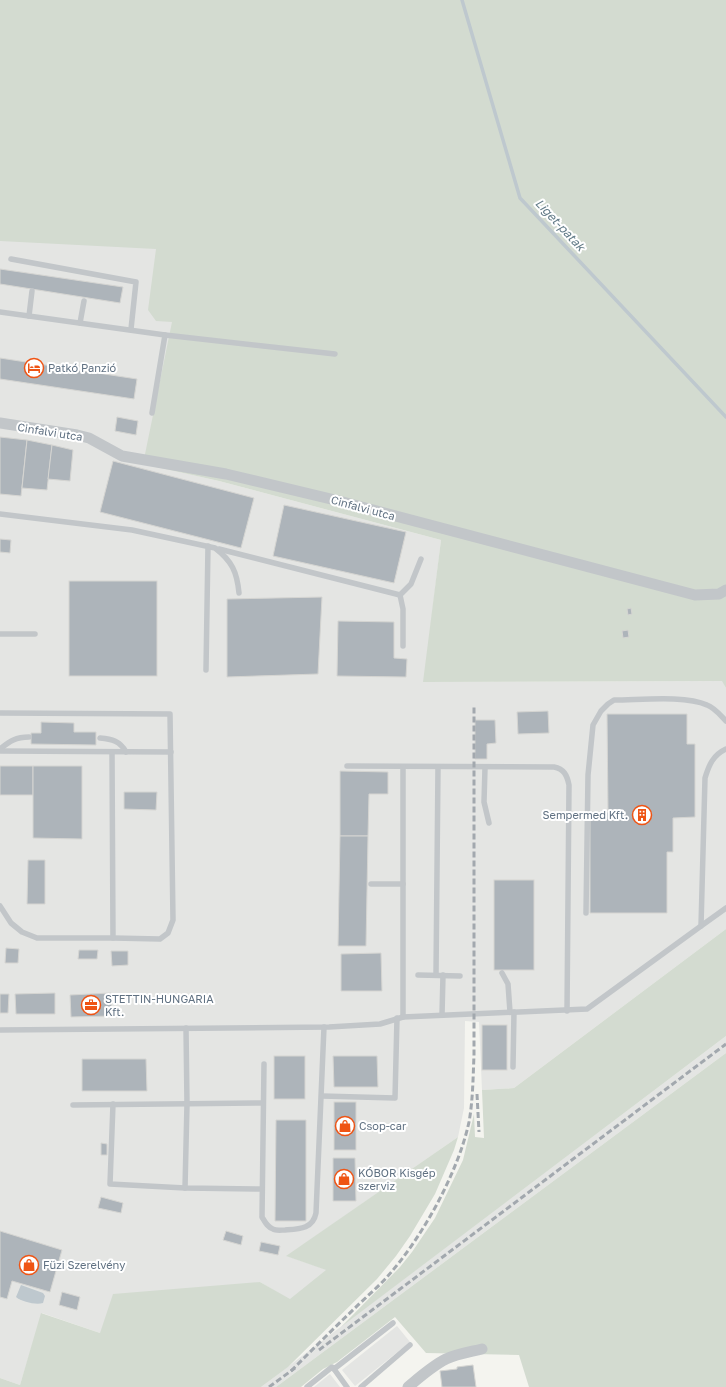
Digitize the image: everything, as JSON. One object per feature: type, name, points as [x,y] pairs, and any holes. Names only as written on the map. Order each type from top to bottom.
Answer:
[{"type":"street","name":"Cinfalvi utca","points":[[0,423],[77,435],[89,438],[122,456],[226,474],[335,500],[695,595],[719,594],[726,590]]},
{"type":"street","points":[[408,1387],[427,1371],[446,1359],[482,1349]]},
{"type":"lane","points":[[11,259],[136,282],[131,329]]},
{"type":"lane","points":[[29,316],[32,291]]},
{"type":"lane","points":[[80,322],[84,301]]},
{"type":"lane","points":[[0,312],[131,329],[165,335],[335,354]]},
{"type":"lane","points":[[152,413],[165,335]]},
{"type":"lane","points":[[0,514],[132,530],[208,546],[400,595]]},
{"type":"lane","points":[[206,670],[208,546]]},
{"type":"lane","points":[[214,548],[224,555],[231,563],[238,581],[239,593]]},
{"type":"lane","points":[[400,595],[411,584],[421,559]]},
{"type":"lane","points":[[400,595],[403,609],[403,646]]},
{"type":"lane","points":[[0,634],[35,634]]},
{"type":"lane","points":[[586,913],[588,775],[593,725],[601,712],[614,700],[686,699],[708,705],[726,721]]},
{"type":"lane","points":[[0,713],[170,714],[173,920],[168,933],[160,939],[38,938],[22,932],[11,923],[0,906]]},
{"type":"lane","points":[[0,750],[9,741],[15,738],[29,737]]},
{"type":"lane","points":[[100,738],[109,739],[120,743],[126,752]]},
{"type":"lane","points":[[701,926],[705,778],[712,760],[726,749]]},
{"type":"lane","points":[[0,750],[171,752]]},
{"type":"lane","points":[[112,752],[113,938]]},
{"type":"lane","points":[[347,766],[438,768],[554,767],[563,771],[568,779],[567,1010]]},
{"type":"lane","points":[[322,1096],[395,1098],[400,1017],[403,884],[403,767]]},
{"type":"lane","points":[[436,975],[438,768]]},
{"type":"lane","points":[[485,768],[484,802],[489,823]]},
{"type":"lane","points":[[372,884],[403,884]]},
{"type":"lane","points":[[0,1030],[324,1027],[380,1024],[400,1017],[582,1010],[592,1006],[726,908]]},
{"type":"lane","points":[[502,973],[508,984],[512,1012],[513,1067]]},
{"type":"lane","points":[[418,975],[460,976]]},
{"type":"lane","points":[[442,1015],[443,975]]},
{"type":"lane","points":[[264,1064],[262,1217],[268,1226],[273,1230],[299,1230],[313,1223],[316,1214],[324,1027]]},
{"type":"lane","points":[[185,1188],[187,1104],[186,1028]]},
{"type":"lane","points":[[73,1105],[263,1103]]},
{"type":"lane","points":[[113,1104],[110,1184],[185,1188],[262,1189]]},
{"type":"lane","points":[[334,1370],[393,1322]]},
{"type":"lane","points":[[361,1387],[410,1346]]},
{"type":"lane","points":[[307,1387],[332,1367],[347,1387]]},
{"type":"shaded area","points":[[0,0],[726,0],[726,688],[722,681],[423,682],[441,540],[219,481],[143,464],[172,322],[156,321],[148,310],[156,249],[0,241]]},
{"type":"shaded area","points":[[0,215],[159,222],[173,322],[144,464],[219,481],[441,540],[424,682],[723,681],[726,688],[726,929],[514,1088],[482,1090],[479,1022],[465,1021],[464,1108],[458,1137],[287,1256],[327,1270],[290,1300],[260,1282],[100,1333],[42,1313],[20,1385],[0,1378]]},
{"type":"shaded area","points":[[726,929],[726,1036],[341,1327],[400,1267],[435,1218],[463,1160],[474,1114],[475,1137],[484,1138],[482,1090],[514,1088]]},
{"type":"shaded area","points":[[726,1036],[726,1053],[276,1387],[261,1387]]},
{"type":"shaded area","points":[[726,1053],[726,1387],[529,1387],[519,1355],[426,1353],[395,1317],[337,1362],[323,1369],[301,1387],[276,1387]]},
{"type":"shaded area","points":[[458,1137],[435,1194],[410,1236],[396,1256],[377,1279],[288,1367],[261,1387],[0,1387],[0,1378],[20,1385],[41,1313],[100,1333],[113,1294],[260,1282],[290,1299],[326,1270],[286,1256]]},
{"type":"shaded area","points":[[21,1285],[43,1293],[45,1296],[43,1303],[29,1303],[16,1297]]},
{"type":"shaded area","points":[[397,1326],[410,1342],[355,1386],[342,1370]]},
{"type":"shaded area","points":[[330,1374],[340,1387],[314,1387]]},
{"type":"building","points":[[0,269],[123,287],[120,303],[0,284]]},
{"type":"building","name":"Patkó Panzió","points":[[0,358],[137,379],[134,399],[0,379]]},
{"type":"building","points":[[117,417],[138,421],[136,435],[115,431]]},
{"type":"building","points":[[0,437],[27,440],[21,496],[0,494]]},
{"type":"building","points":[[27,440],[52,445],[47,490],[22,488]]},
{"type":"building","points":[[52,445],[73,450],[70,481],[48,479]]},
{"type":"building","points":[[113,461],[254,498],[241,548],[100,512]]},
{"type":"building","points":[[284,505],[406,532],[394,583],[273,556]]},
{"type":"building","points":[[0,539],[11,540],[10,553],[0,552]]},
{"type":"building","points":[[69,581],[157,581],[157,676],[69,676]]},
{"type":"building","points":[[322,597],[318,674],[227,677],[227,599]]},
{"type":"building","points":[[631,608],[632,614],[628,615],[627,609]]},
{"type":"building","points":[[338,621],[394,622],[394,658],[407,659],[406,677],[337,676]]},
{"type":"building","points":[[628,630],[629,637],[623,638],[622,631]]},
{"type":"building","points":[[548,711],[549,733],[518,734],[517,712]]},
{"type":"building","name":"Sempermed Kft.","points":[[607,714],[687,714],[687,744],[695,744],[695,817],[673,818],[673,852],[667,852],[667,913],[590,913],[590,812],[608,812]]},
{"type":"building","points":[[475,720],[495,720],[496,743],[487,744],[487,759],[475,759]]},
{"type":"building","points":[[41,722],[74,723],[74,732],[96,732],[96,745],[31,744],[31,733],[41,733]]},
{"type":"building","points":[[0,766],[33,766],[33,795],[0,795]]},
{"type":"building","points":[[33,766],[82,766],[82,839],[33,838]]},
{"type":"building","points":[[340,771],[388,772],[388,794],[369,794],[368,836],[340,836]]},
{"type":"building","points":[[124,792],[157,792],[156,810],[124,809]]},
{"type":"building","points":[[340,836],[368,836],[366,946],[338,946]]},
{"type":"building","points":[[28,860],[45,860],[45,904],[27,904]]},
{"type":"building","points":[[494,880],[534,880],[534,970],[494,970]]},
{"type":"building","points":[[6,948],[19,949],[18,963],[5,963]]},
{"type":"building","points":[[79,950],[98,950],[97,959],[78,959]]},
{"type":"building","points":[[111,951],[128,951],[128,965],[112,966]]},
{"type":"building","points":[[381,953],[382,991],[341,991],[341,954]]},
{"type":"building","points":[[55,993],[55,1014],[16,1014],[15,994]]},
{"type":"building","name":"STETTIN-HUNGARIA Kft.","points":[[111,993],[112,1016],[71,1017],[70,995]]},
{"type":"building","points":[[0,994],[9,994],[8,1013],[0,1013]]},
{"type":"building","points":[[482,1025],[507,1025],[507,1070],[482,1070]]},
{"type":"building","points":[[274,1056],[305,1056],[305,1099],[274,1099]]},
{"type":"building","points":[[333,1056],[377,1056],[378,1087],[334,1087]]},
{"type":"building","points":[[82,1059],[146,1059],[147,1091],[82,1091]]},
{"type":"building","name":"Csop-car","points":[[334,1102],[356,1102],[356,1150],[334,1150]]},
{"type":"building","points":[[276,1120],[306,1120],[306,1221],[275,1221]]},
{"type":"building","points":[[101,1143],[107,1144],[107,1155],[101,1155]]},
{"type":"building","name":"KÓBOR Kisgép szerviz","points":[[333,1158],[355,1158],[356,1201],[333,1201]]},
{"type":"building","points":[[101,1197],[123,1203],[121,1213],[98,1208]]},
{"type":"building","name":"Füzi Szerelvény","points":[[0,1231],[62,1250],[50,1292],[12,1281],[7,1299],[0,1297]]},
{"type":"building","points":[[226,1231],[243,1236],[241,1245],[223,1240]]},
{"type":"building","points":[[261,1242],[280,1246],[278,1255],[259,1251]]},
{"type":"building","points":[[62,1292],[80,1297],[77,1310],[59,1305]]},
{"type":"building","points":[[473,1365],[476,1387],[442,1387],[440,1371]]},
{"type":"waterway","name":"Liget-patak","points":[[462,0],[520,198],[726,417]]},
{"type":"railway","points":[[291,1371],[383,1281],[413,1244],[437,1204],[464,1142],[469,1122],[473,1088],[474,1055],[474,706]]},
{"type":"railway","points":[[319,1350],[726,1044]]},
{"type":"railway","points":[[477,1094],[479,1132]]},
{"type":"railway","points":[[269,1387],[295,1368]]},
{"type":"place","name":"Patkó Panzió","points":[[34,368]]},
{"type":"place","name":"Sempermed Kft.","points":[[642,815]]},
{"type":"place","name":"STETTIN-HUNGARIA Kft.","points":[[91,1005]]},
{"type":"place","name":"Csop-car","points":[[345,1126]]},
{"type":"place","name":"KÓBOR Kisgép szerviz","points":[[344,1179]]},
{"type":"place","name":"Füzi Szerelvény","points":[[29,1265]]}]
